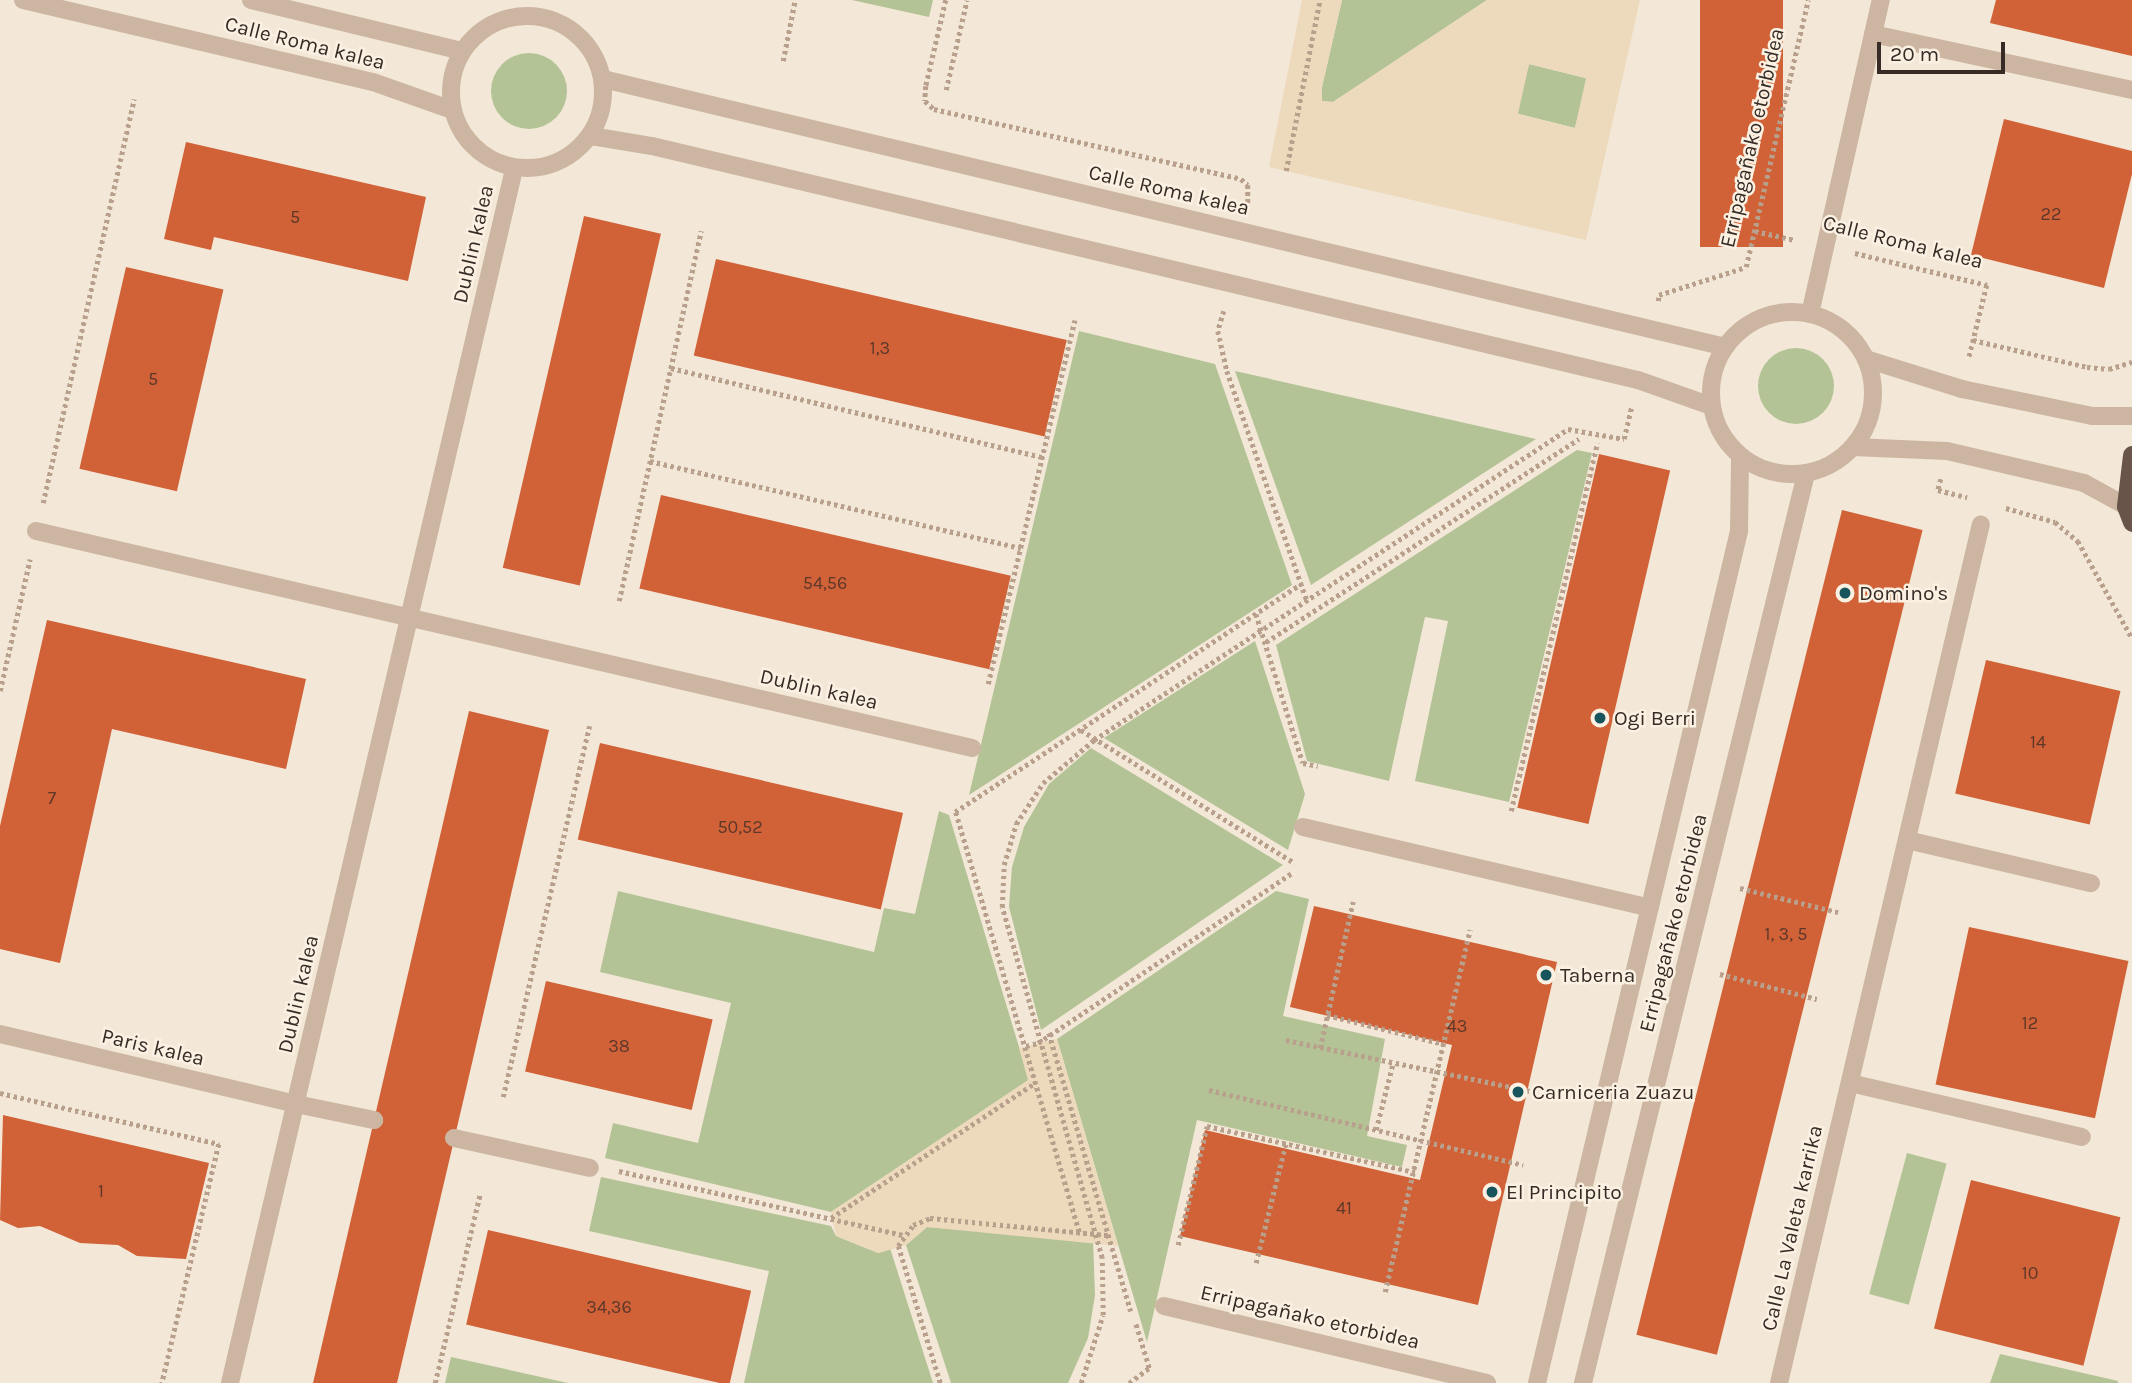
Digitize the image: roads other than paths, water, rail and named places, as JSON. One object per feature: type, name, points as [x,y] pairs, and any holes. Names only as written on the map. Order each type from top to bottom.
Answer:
[{"type":"highway","points":[[2129,514],[2132,455]]},
{"type":"street","name":"Calle Roma kalea","points":[[23,0],[373,82],[452,110]]},
{"type":"street","name":"Calle Roma kalea","points":[[251,0],[462,51]]},
{"type":"street","points":[[1810,314],[1881,0]]},
{"type":"street","points":[[511,16],[542,16],[570,28],[592,50],[603,79],[604,98],[591,136],[561,161],[543,168],[514,169],[486,158],[465,138],[452,110],[453,70],[462,51],[492,25],[511,16]]},
{"type":"street","points":[[1873,34],[2132,90]]},
{"type":"street","name":"Calle Roma kalea","points":[[603,79],[1725,347]]},
{"type":"street","points":[[591,136],[653,146],[1638,380],[1711,406]]},
{"type":"street","name":"Dublin kalea","points":[[230,1383],[514,169]]},
{"type":"street","points":[[1866,359],[1872,405],[1853,447],[1832,464],[1806,474],[1783,474],[1740,456],[1727,442],[1711,406],[1715,365],[1725,347],[1762,317],[1810,314],[1833,323],[1866,359],[1988,394],[2092,416],[2132,416]]},
{"type":"street","points":[[1853,447],[1947,451],[2084,483],[2129,514]]},
{"type":"street","name":"Erripagañako etorbidea","points":[[1537,1383],[1739,531],[1740,456]]},
{"type":"street","name":"Erripagañako etorbidea","points":[[1583,1383],[1806,474]]},
{"type":"street","name":"Calle La Valeta karrika","points":[[1779,1383],[1981,524]]},
{"type":"street","name":"Dublin kalea","points":[[36,531],[972,748]]},
{"type":"street","name":"Erripagañako etorbidea","points":[[1303,827],[1650,908]]},
{"type":"street","points":[[1907,840],[2091,883]]},
{"type":"street","name":"Paris kalea","points":[[0,1034],[374,1121]]},
{"type":"street","points":[[1850,1083],[2082,1137]]},
{"type":"street","points":[[454,1138],[590,1168]]},
{"type":"street","name":"Erripagañako etorbidea","points":[[1164,1306],[1487,1383]]},
{"type":"place","name":"Domino's","points":[[1845,593]]},
{"type":"place","name":"Ogi Berri","points":[[1600,718]]},
{"type":"place","name":"Taberna","points":[[1546,975]]},
{"type":"place","name":"Carniceria Zuazu","points":[[1518,1092]]},
{"type":"place","name":"El Principito","points":[[1492,1192]]}]
